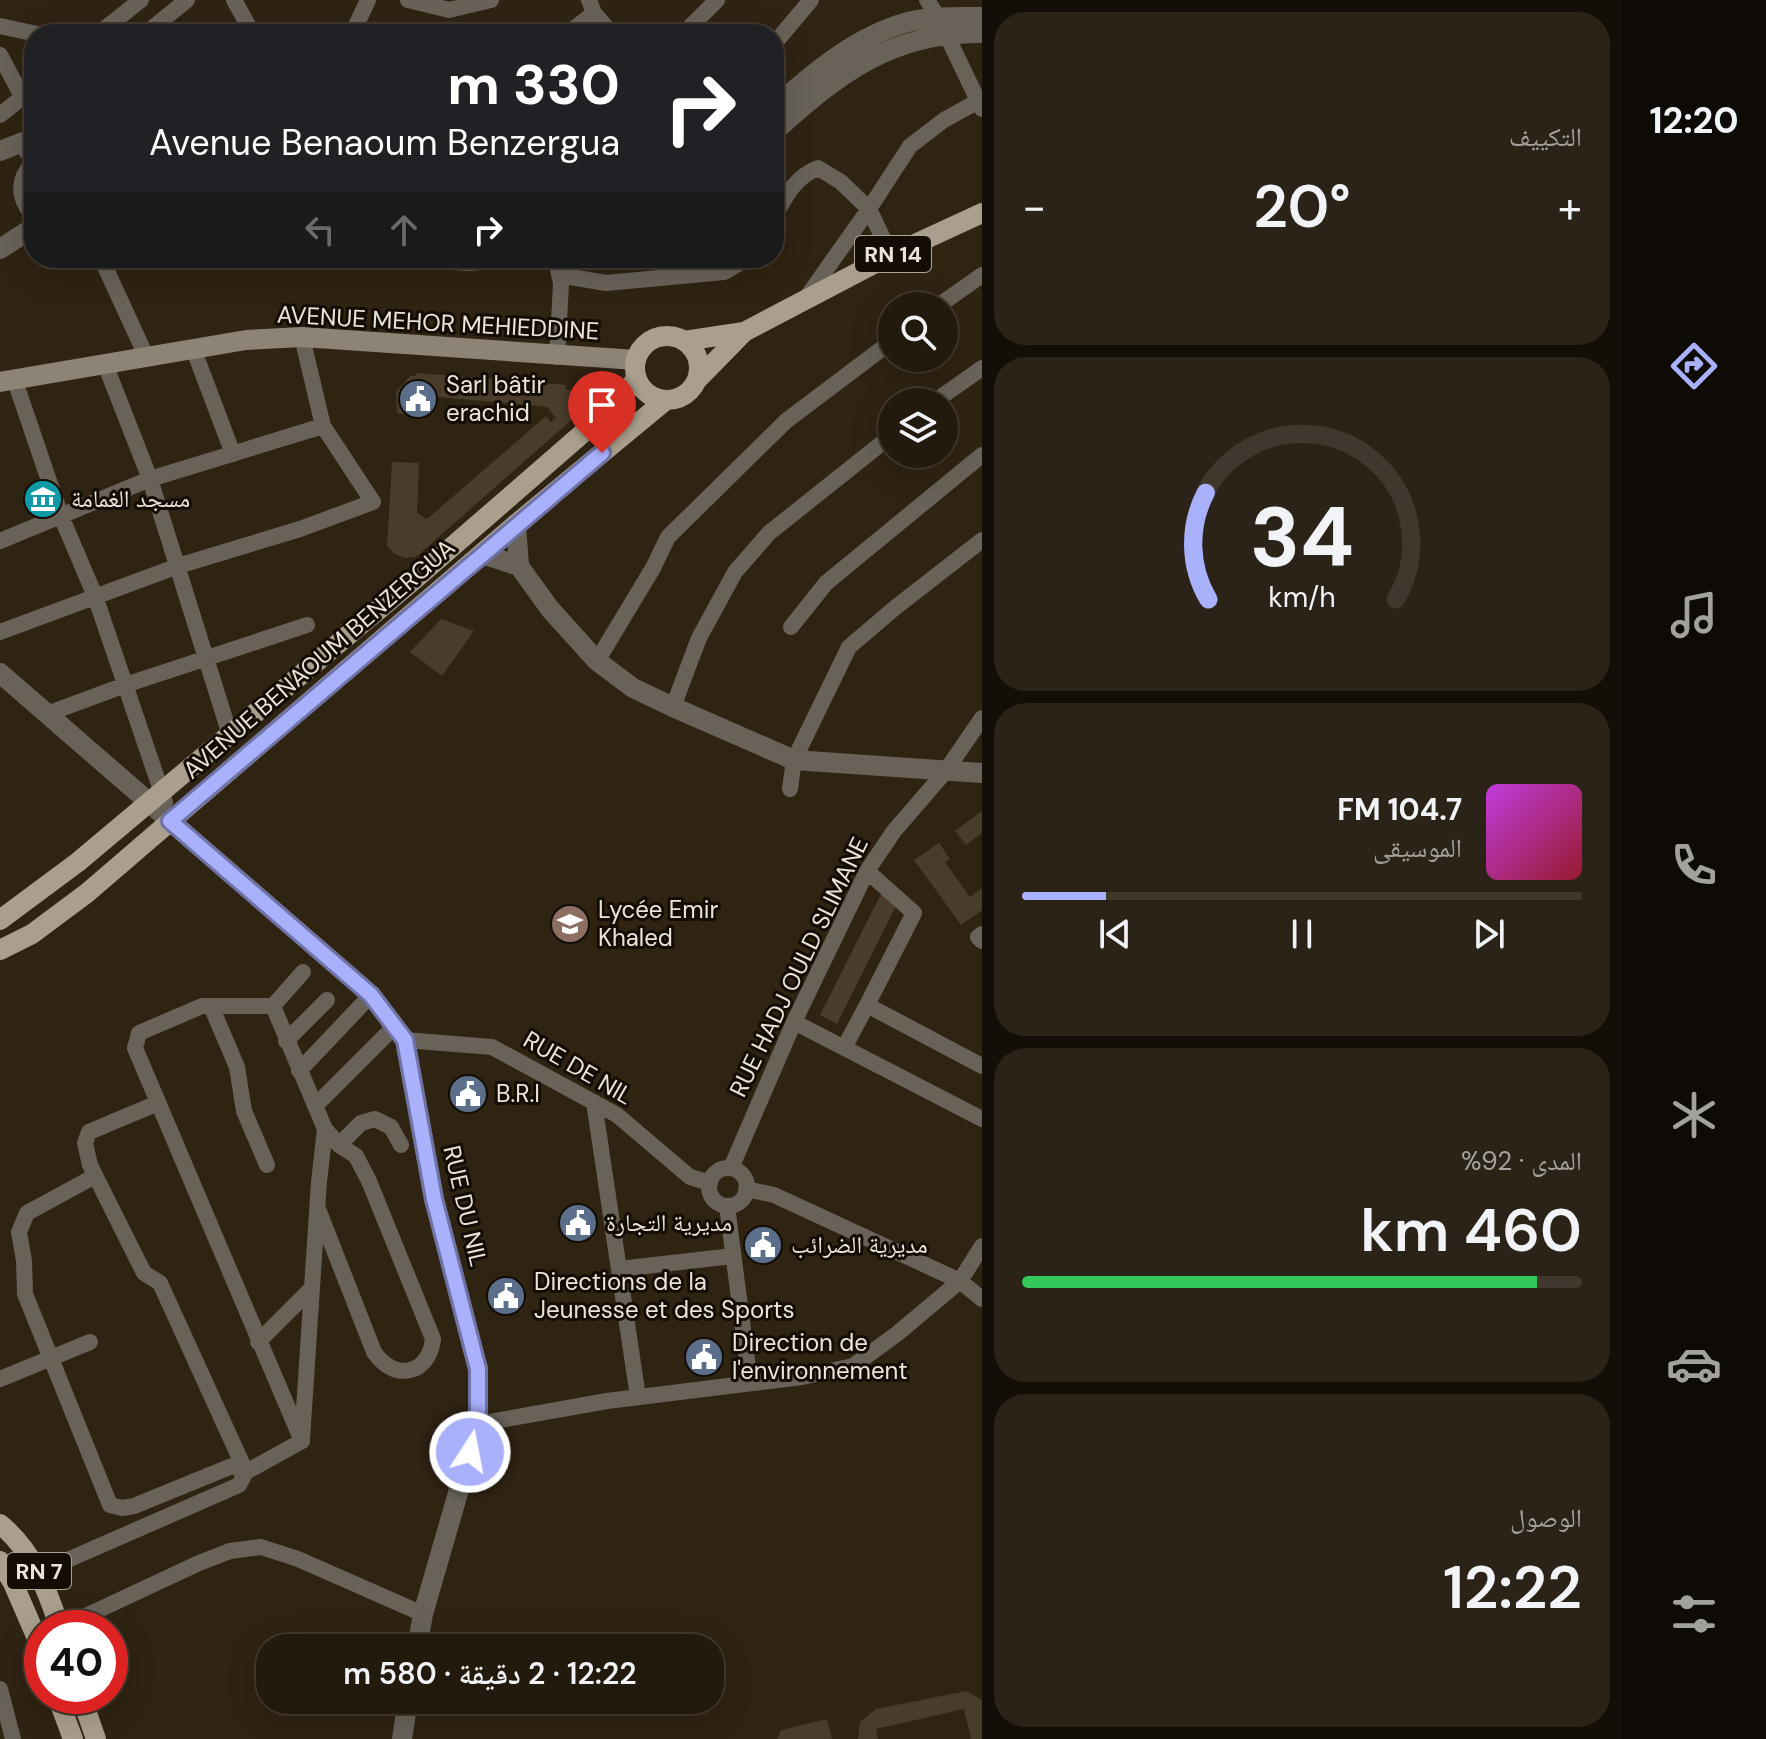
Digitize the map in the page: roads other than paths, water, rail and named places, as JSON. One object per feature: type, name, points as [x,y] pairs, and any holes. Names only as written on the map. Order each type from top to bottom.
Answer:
[{"type":"main road","name":"RN 14","points":[[697,380],[744,332],[891,255],[982,213]]},
{"type":"main road","name":"RN 14","points":[[684,341],[744,332]]},
{"type":"main road","points":[[673,336],[684,341],[698,358],[697,380],[684,395],[666,400],[651,396],[637,369],[642,349],[650,341],[661,337],[673,336]]},
{"type":"main road","name":"AVENUE MEHOR MEHIEDDINE","points":[[7,380],[246,340],[302,337],[557,357],[637,369]]},
{"type":"main road","name":"AVENUE BENAOUM BENZERGUA","points":[[0,920],[78,862],[230,735],[614,406],[637,369]]},
{"type":"main road","name":"AVENUE BENAOUM BENZERGUA","points":[[0,950],[32,934],[87,893],[516,524],[666,400]]},
{"type":"main road","name":"RN 7","points":[[0,1524],[14,1536],[40,1572],[54,1610]]},
{"type":"main road","name":"RN 7","points":[[0,1561],[25,1610]]},
{"type":"main road","points":[[64,1714],[73,1739]]},
{"type":"main road","points":[[87,1714],[96,1739]]},
{"type":"street","points":[[111,24],[141,0]]},
{"type":"street","points":[[157,24],[187,0]]},
{"type":"street","points":[[234,0],[247,24]]},
{"type":"street","points":[[357,24],[368,0]]},
{"type":"street","points":[[408,0],[449,10],[484,1]]},
{"type":"street","points":[[693,24],[717,0]]},
{"type":"street","points":[[784,32],[811,0]]},
{"type":"street","points":[[576,24],[592,7],[605,24]]},
{"type":"street","points":[[784,99],[807,78],[864,41],[908,23],[937,17],[982,17]]},
{"type":"street","points":[[937,17],[982,33]]},
{"type":"street","points":[[805,299],[910,146],[944,120],[981,103],[937,17]]},
{"type":"street","points":[[784,123],[818,92],[872,57],[912,40],[937,17]]},
{"type":"street","points":[[0,26],[24,31]]},
{"type":"street","points":[[0,55],[14,103]]},
{"type":"street","points":[[0,151],[24,149]]},
{"type":"street","points":[[784,199],[805,173],[818,168],[841,182],[869,209],[891,255]]},
{"type":"street","points":[[0,249],[24,233]]},
{"type":"street","points":[[106,268],[146,356]]},
{"type":"street","points":[[557,357],[561,284],[558,268]]},
{"type":"street","points":[[564,268],[606,283],[724,272],[731,268]]},
{"type":"street","points":[[958,292],[982,275]]},
{"type":"street","points":[[0,632],[178,566],[300,529],[373,502],[323,426],[302,337]]},
{"type":"street","points":[[193,348],[233,454]]},
{"type":"street","points":[[597,661],[668,537],[786,421],[878,352]]},
{"type":"street","points":[[105,364],[150,479],[230,735]]},
{"type":"street","points":[[954,388],[982,368]]},
{"type":"street","points":[[7,380],[95,596],[125,685],[155,797]]},
{"type":"street","points":[[0,541],[150,479],[323,426]]},
{"type":"street","points":[[673,707],[699,638],[735,572],[769,533],[878,446]]},
{"type":"street","points":[[791,627],[826,583],[982,455]]},
{"type":"street","points":[[516,524],[519,566],[550,609],[597,661],[633,688],[794,760],[982,773]]},
{"type":"street","points":[[790,789],[794,760],[849,647],[982,540]]},
{"type":"street","points":[[482,554],[519,566]]},
{"type":"street","points":[[47,714],[307,625]]},
{"type":"street","name":"RUE DU NIL","points":[[0,673],[47,714],[155,797],[170,821],[371,995],[400,1033],[434,1199],[478,1369],[478,1424],[419,1634]]},
{"type":"street","name":"RUE HADJ OULD SLIMANE","points":[[731,1168],[794,1022],[867,871],[894,831],[945,772],[982,718]]},
{"type":"street","points":[[844,1048],[914,913],[867,871]]},
{"type":"street","points":[[982,934],[978,937],[982,941]]},
{"type":"street","points":[[302,1441],[135,1048],[139,1033],[202,1006],[273,1006],[303,972]]},
{"type":"street","points":[[299,1071],[371,995]]},
{"type":"street","points":[[286,1041],[327,1000]]},
{"type":"street","points":[[867,1005],[982,1066]]},
{"type":"street","points":[[211,1006],[237,1067],[244,1111],[267,1165]]},
{"type":"street","points":[[273,1006],[325,1129],[339,1145],[356,1156],[369,1181],[433,1339],[431,1351],[422,1364],[394,1371],[383,1365],[374,1352],[318,1209]]},
{"type":"street","points":[[794,1022],[982,1119]]},
{"type":"street","points":[[315,1106],[400,1033]]},
{"type":"street","name":"RUE DE NIL","points":[[400,1033],[492,1047],[617,1115],[690,1177],[710,1183]]},
{"type":"street","points":[[594,1102],[638,1397]]},
{"type":"street","points":[[158,1103],[89,1132],[85,1143],[90,1165],[144,1273],[160,1283],[246,1472]]},
{"type":"street","points":[[339,1145],[361,1123],[375,1119],[391,1127],[401,1145]]},
{"type":"street","points":[[302,1441],[325,1129]]},
{"type":"street","points":[[731,1168],[742,1174],[746,1189],[739,1202],[727,1206],[712,1197],[710,1183],[719,1170],[731,1168]]},
{"type":"street","points":[[95,1176],[27,1213],[19,1232],[25,1294],[110,1505],[122,1508],[134,1506],[232,1466],[246,1472]]},
{"type":"street","points":[[746,1189],[774,1195],[960,1281],[982,1299]]},
{"type":"street","points":[[727,1206],[750,1383]]},
{"type":"street","points":[[478,1424],[638,1397],[802,1377],[853,1366],[960,1281],[982,1246]]},
{"type":"street","points":[[619,1269],[733,1256]]},
{"type":"street","points":[[258,1342],[312,1288]]},
{"type":"street","points":[[0,1379],[90,1342]]},
{"type":"street","points":[[40,1572],[239,1485],[246,1472],[302,1441]]},
{"type":"street","points":[[98,1610],[199,1563],[230,1551],[261,1547],[298,1559],[423,1614]]},
{"type":"street","points":[[0,1689],[13,1739]]},
{"type":"street","points":[[402,1739],[406,1714]]},
{"type":"place","name":"Sarl bâtir erachid","points":[[418,399]]},
{"type":"place","name":"مسجد الغمامة","points":[[43,499]]},
{"type":"place","name":"Lycée Emir Khaled","points":[[570,924]]},
{"type":"place","name":"B.R.I","points":[[468,1094]]},
{"type":"place","name":"مديرية التجارة","points":[[578,1223]]},
{"type":"place","name":"مديرية الضرائب","points":[[763,1245]]},
{"type":"place","name":"Directions de la Jeunesse et des Sports","points":[[506,1296]]},
{"type":"place","name":"Direction de l'environnement","points":[[704,1357]]}]
